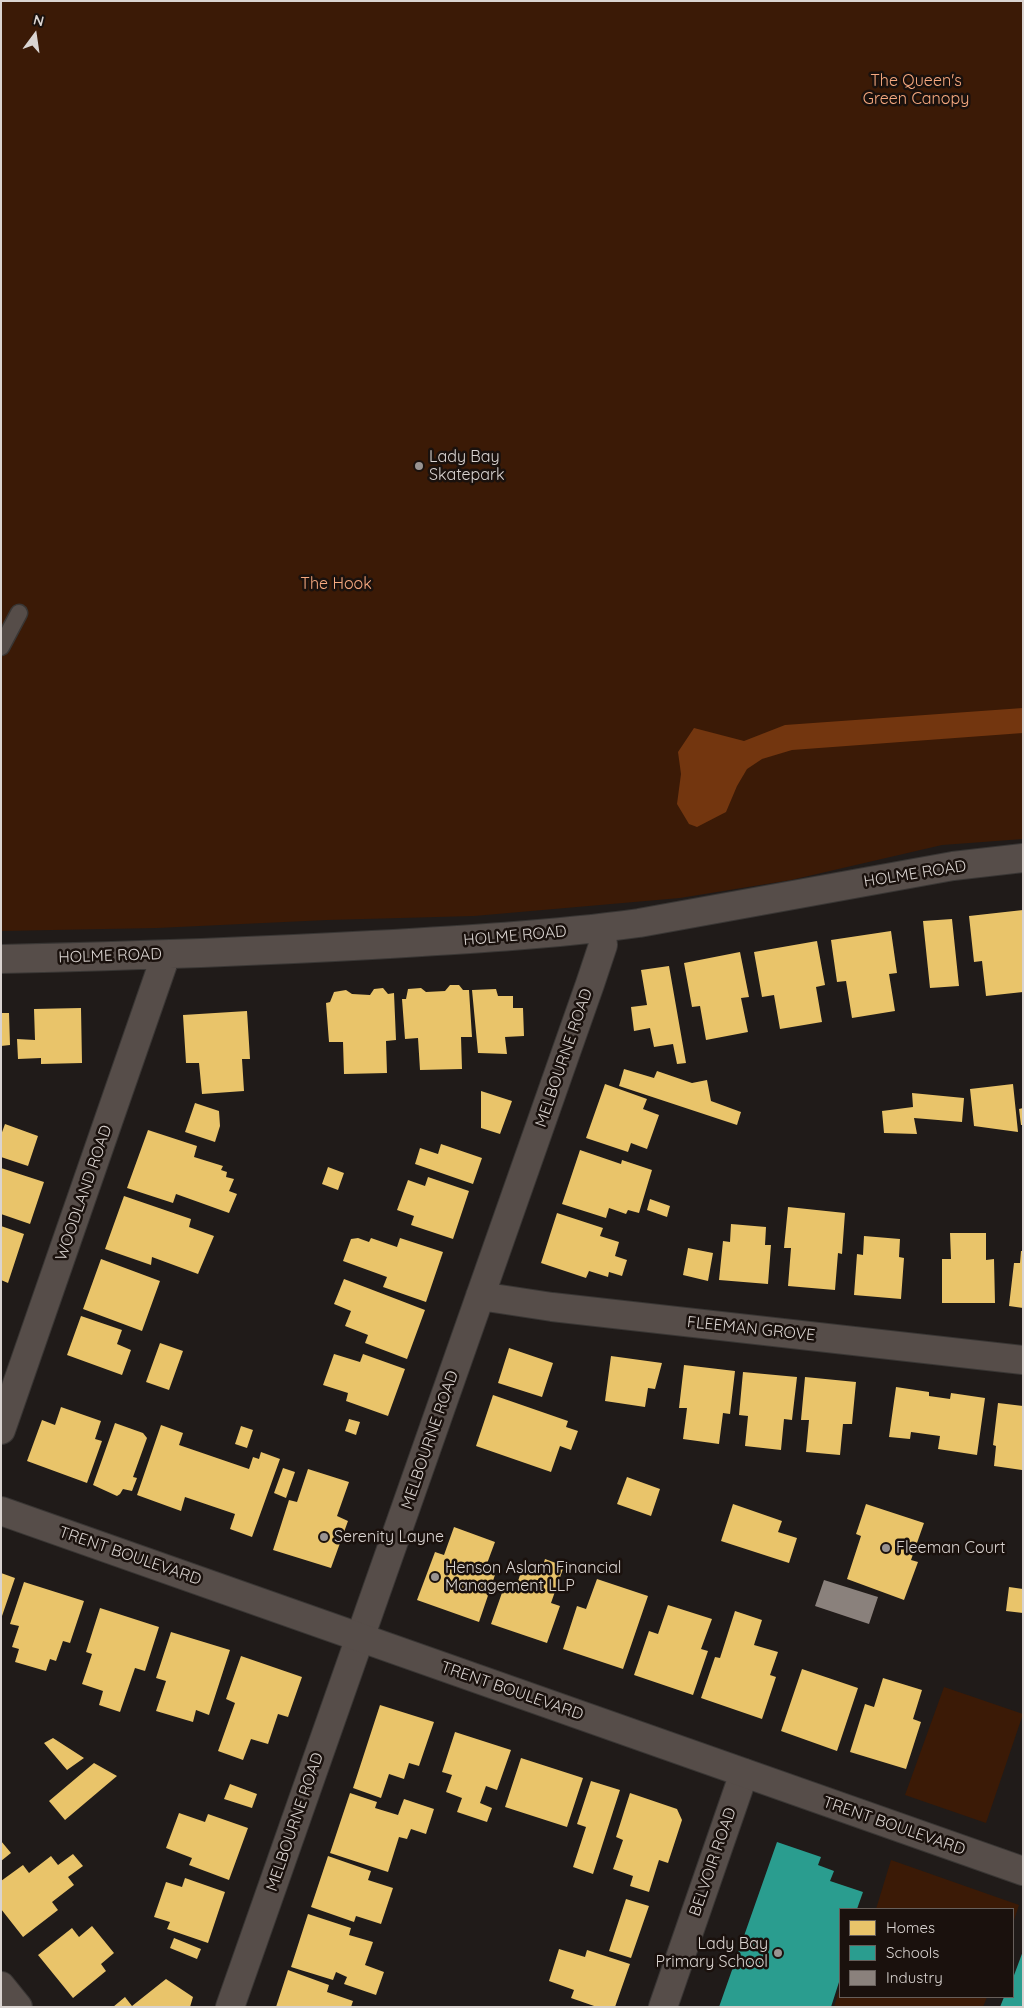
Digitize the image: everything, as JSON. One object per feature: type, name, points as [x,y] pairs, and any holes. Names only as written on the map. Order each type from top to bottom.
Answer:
[{"type":"street","name":"HOLME ROAD","points":[[1,960],[166,955],[436,942],[601,928],[639,923],[953,866],[1023,858]]},
{"type":"street","name":"MELBOURNE ROAD","points":[[230,2007],[590,984],[602,945],[601,928]]},
{"type":"street","name":"WOODLAND ROAD","points":[[1,1430],[166,955]]},
{"type":"street","name":"FLEEMAN GROVE","points":[[480,1296],[562,1308],[1023,1360]]},
{"type":"street","name":"TRENT BOULEVARD","points":[[1,1511],[744,1773],[1022,1868]]},
{"type":"street","name":"BELVOIR ROAD","points":[[663,2007],[744,1773]]},
{"type":"street","points":[[1,1986],[18,2007]]},
{"type":"lane","points":[[1,646],[19,613]]},
{"type":"green space","name":"The Hook","points":[[1,1],[1023,1],[1023,839],[942,845],[791,880],[680,898],[474,916],[327,920],[157,928],[1,931]]},
{"type":"green space","points":[[944,1687],[1023,1714],[986,1823],[905,1795]]},
{"type":"green space","points":[[891,1860],[1019,1905],[1014,1920],[1014,1908],[876,1908]]},
{"type":"green space","points":[[839,1990],[839,1998],[987,1998],[983,2007],[834,2007]]},
{"type":"shaded area","points":[[1023,708],[1023,733],[792,750],[762,759],[747,769],[737,786],[726,812],[697,827],[689,824],[677,804],[681,774],[678,752],[694,728],[744,741],[785,725]]},
{"type":"building: Homes","points":[[1023,910],[1023,992],[986,996],[982,961],[974,962],[969,916]]},
{"type":"building: Homes","points":[[952,919],[959,986],[930,988],[923,921]]},
{"type":"building: Homes","points":[[891,931],[897,973],[889,974],[895,1011],[852,1018],[846,981],[837,982],[831,940]]},
{"type":"building: Homes","points":[[817,941],[825,985],[816,987],[822,1022],[780,1029],[774,995],[762,997],[754,952]]},
{"type":"building: Homes","points":[[740,952],[749,997],[741,998],[748,1032],[706,1040],[700,1006],[692,1007],[684,963]]},
{"type":"building: Homes","points":[[669,966],[686,1063],[677,1064],[673,1044],[654,1047],[650,1028],[634,1031],[631,1007],[647,1005],[641,970]]},
{"type":"building: Homes","points":[[450,985],[459,985],[463,990],[469,990],[472,1037],[461,1037],[462,1069],[420,1070],[418,1038],[405,1039],[402,999],[406,999],[408,989],[421,988],[426,992],[445,991]]},
{"type":"building: Homes","points":[[383,988],[388,994],[394,993],[396,1040],[386,1041],[387,1073],[344,1074],[343,1042],[329,1042],[326,1003],[330,1002],[334,992],[346,990],[352,994],[370,995],[374,989]]},
{"type":"building: Homes","points":[[496,989],[498,996],[513,996],[513,1008],[523,1008],[524,1036],[505,1037],[507,1054],[478,1053],[472,990]]},
{"type":"building: Homes","points":[[81,1008],[82,1063],[41,1064],[41,1058],[18,1059],[17,1039],[35,1040],[34,1009]]},
{"type":"building: Homes","points":[[247,1011],[250,1059],[242,1059],[244,1091],[202,1094],[199,1063],[186,1063],[183,1015]]},
{"type":"building: Homes","points":[[1,1013],[9,1013],[10,1045],[1,1046]]},
{"type":"building: Homes","points":[[624,1069],[654,1078],[657,1071],[692,1083],[707,1080],[711,1101],[741,1112],[737,1125],[619,1086]]},
{"type":"building: Homes","points":[[605,1084],[647,1099],[643,1109],[659,1115],[647,1149],[631,1143],[628,1152],[586,1138]]},
{"type":"building: Homes","points":[[1013,1084],[1018,1132],[974,1126],[970,1089]]},
{"type":"building: Homes","points":[[481,1091],[512,1101],[500,1134],[481,1128]]},
{"type":"building: Homes","points":[[912,1093],[964,1098],[962,1122],[914,1118],[917,1134],[884,1133],[882,1111],[913,1107]]},
{"type":"building: Homes","points":[[195,1103],[219,1111],[220,1126],[215,1142],[185,1132]]},
{"type":"building: Homes","points":[[1023,1108],[1023,1125],[1021,1125],[1019,1109]]},
{"type":"building: Homes","points":[[5,1124],[38,1136],[28,1166],[1,1157],[1,1135]]},
{"type":"building: Homes","points":[[148,1130],[197,1146],[194,1157],[223,1166],[221,1170],[227,1172],[226,1177],[234,1179],[229,1191],[237,1194],[229,1213],[176,1194],[173,1203],[127,1188]]},
{"type":"building: Homes","points":[[441,1144],[482,1158],[473,1184],[415,1164],[420,1148],[438,1154]]},
{"type":"building: Homes","points":[[580,1150],[621,1164],[622,1160],[652,1170],[639,1213],[628,1210],[626,1214],[609,1208],[606,1218],[562,1204]]},
{"type":"building: Homes","points":[[328,1167],[344,1173],[338,1190],[322,1184]]},
{"type":"building: Homes","points":[[1,1168],[44,1182],[30,1224],[1,1214]]},
{"type":"building: Homes","points":[[428,1177],[469,1191],[453,1239],[411,1225],[414,1216],[397,1210],[408,1180],[425,1186]]},
{"type":"building: Homes","points":[[124,1196],[191,1219],[189,1227],[214,1236],[198,1274],[152,1257],[151,1265],[105,1249]]},
{"type":"building: Homes","points":[[650,1199],[670,1206],[667,1217],[647,1210]]},
{"type":"building: Homes","points":[[788,1207],[845,1213],[842,1254],[838,1253],[835,1290],[788,1286],[791,1248],[784,1248]]},
{"type":"building: Homes","points":[[557,1213],[603,1228],[600,1236],[619,1242],[615,1256],[627,1260],[622,1276],[609,1272],[608,1277],[589,1271],[586,1278],[541,1263]]},
{"type":"building: Homes","points":[[731,1224],[766,1227],[765,1245],[771,1245],[768,1284],[719,1280],[723,1241],[730,1242]]},
{"type":"building: Homes","points":[[1,1226],[24,1234],[8,1283],[1,1280]]},
{"type":"building: Homes","points":[[950,1233],[986,1233],[986,1260],[994,1259],[995,1303],[942,1303],[942,1259],[951,1259]]},
{"type":"building: Homes","points":[[864,1236],[900,1239],[899,1257],[904,1258],[901,1299],[854,1295],[857,1254],[863,1255]]},
{"type":"building: Homes","points":[[358,1238],[369,1242],[371,1238],[397,1247],[400,1238],[443,1252],[426,1302],[383,1287],[387,1277],[343,1261],[351,1239]]},
{"type":"building: Homes","points":[[688,1248],[713,1253],[708,1281],[683,1275]]},
{"type":"building: Homes","points":[[1021,1251],[1023,1251],[1023,1308],[1009,1306],[1014,1263],[1020,1263]]},
{"type":"building: Homes","points":[[101,1259],[160,1281],[142,1331],[83,1309]]},
{"type":"building: Homes","points":[[344,1279],[425,1310],[407,1359],[365,1343],[368,1335],[345,1326],[351,1311],[334,1304]]},
{"type":"building: Homes","points":[[81,1316],[122,1330],[117,1344],[131,1350],[122,1375],[67,1355]]},
{"type":"building: Homes","points":[[160,1343],[183,1351],[169,1390],[146,1382]]},
{"type":"building: Homes","points":[[509,1348],[553,1363],[542,1397],[498,1383]]},
{"type":"building: Homes","points":[[334,1354],[360,1362],[363,1354],[405,1369],[388,1416],[346,1401],[348,1393],[323,1385]]},
{"type":"building: Homes","points":[[611,1356],[662,1363],[655,1389],[648,1388],[645,1407],[605,1401]]},
{"type":"building: Homes","points":[[684,1365],[735,1371],[730,1414],[723,1413],[719,1444],[683,1439],[687,1408],[679,1408]]},
{"type":"building: Homes","points":[[743,1372],[797,1377],[792,1420],[784,1419],[781,1450],[745,1446],[748,1416],[739,1415]]},
{"type":"building: Homes","points":[[805,1377],[856,1382],[852,1424],[843,1424],[840,1455],[806,1452],[809,1420],[801,1420]]},
{"type":"building: Homes","points":[[896,1387],[929,1392],[929,1396],[950,1399],[951,1393],[985,1398],[977,1455],[938,1449],[940,1436],[911,1432],[910,1439],[889,1437]]},
{"type":"building: Homes","points":[[493,1395],[568,1421],[566,1427],[578,1431],[571,1450],[560,1446],[551,1472],[476,1446]]},
{"type":"building: Homes","points":[[998,1403],[1023,1406],[1022,1470],[994,1466],[996,1446],[993,1445]]},
{"type":"building: Homes","points":[[61,1407],[101,1421],[95,1439],[102,1441],[87,1483],[27,1461],[42,1420],[55,1425]]},
{"type":"building: Homes","points":[[349,1419],[360,1422],[356,1435],[345,1431]]},
{"type":"building: Homes","points":[[115,1423],[143,1433],[147,1438],[133,1477],[137,1478],[132,1491],[123,1489],[117,1496],[93,1485]]},
{"type":"building: Homes","points":[[161,1425],[183,1433],[179,1445],[249,1469],[253,1457],[259,1459],[261,1452],[280,1459],[252,1537],[230,1529],[235,1514],[185,1497],[181,1511],[137,1495]]},
{"type":"building: Homes","points":[[241,1426],[253,1430],[247,1448],[235,1444]]},
{"type":"building: Homes","points":[[283,1468],[295,1472],[286,1498],[274,1493]]},
{"type":"building: Homes","points":[[308,1469],[349,1482],[337,1516],[348,1521],[331,1568],[273,1550],[289,1500],[297,1502]]},
{"type":"building: Homes","points":[[627,1477],[660,1489],[651,1516],[617,1504]]},
{"type":"building: Homes","points":[[733,1504],[782,1521],[778,1532],[797,1538],[789,1563],[721,1541]]},
{"type":"building: Homes","name":"Fleeman Court","points":[[866,1504],[924,1523],[911,1560],[918,1562],[904,1600],[847,1579],[861,1536],[856,1534]]},
{"type":"building: Homes","points":[[454,1527],[495,1542],[485,1569],[496,1572],[479,1622],[417,1600],[435,1552],[444,1555]]},
{"type":"building: Homes","points":[[545,1559],[564,1566],[551,1603],[560,1606],[547,1643],[491,1624],[504,1587],[515,1590],[522,1569],[540,1575]]},
{"type":"building: Homes","points":[[1,1573],[15,1578],[2,1616],[1,1616]]},
{"type":"building: Homes","points":[[597,1579],[648,1596],[623,1669],[563,1649],[577,1606],[586,1609]]},
{"type":"building: Homes","points":[[24,1582],[84,1601],[70,1643],[63,1641],[56,1661],[50,1659],[46,1671],[15,1662],[19,1649],[12,1647],[19,1626],[10,1624]]},
{"type":"building: Homes","points":[[1009,1587],[1023,1589],[1023,1613],[1006,1611]]},
{"type":"building: Homes","points":[[668,1605],[712,1619],[701,1649],[708,1651],[693,1695],[634,1675],[649,1631],[658,1634]]},
{"type":"building: Homes","points":[[100,1608],[159,1627],[145,1671],[135,1668],[120,1712],[99,1705],[103,1691],[82,1684],[92,1654],[86,1652]]},
{"type":"building: Homes","points":[[735,1611],[762,1620],[754,1645],[778,1652],[770,1675],[776,1677],[762,1719],[701,1698],[715,1657],[720,1658]]},
{"type":"building: Homes","points":[[171,1632],[230,1650],[209,1715],[196,1710],[193,1722],[156,1711],[166,1681],[156,1678]]},
{"type":"building: Homes","points":[[241,1656],[302,1677],[288,1717],[278,1714],[268,1744],[251,1739],[243,1760],[218,1751],[235,1703],[226,1699]]},
{"type":"building: Homes","points":[[802,1669],[858,1688],[837,1751],[781,1731]]},
{"type":"building: Homes","points":[[883,1678],[922,1690],[913,1719],[921,1722],[906,1769],[850,1752],[865,1704],[874,1707]]},
{"type":"building: Homes","points":[[380,1705],[434,1722],[419,1766],[409,1763],[404,1779],[389,1774],[381,1798],[353,1788]]},
{"type":"building: Homes","points":[[455,1732],[511,1750],[497,1790],[486,1786],[480,1803],[492,1808],[487,1822],[457,1812],[462,1798],[446,1792],[452,1775],[442,1772]]},
{"type":"building: Homes","points":[[53,1738],[84,1758],[67,1770],[44,1743]]},
{"type":"building: Homes","points":[[521,1758],[583,1778],[567,1827],[505,1807]]},
{"type":"building: Homes","points":[[94,1763],[117,1776],[65,1820],[49,1801]]},
{"type":"building: Homes","points":[[591,1781],[620,1790],[593,1874],[573,1867],[586,1827],[577,1824]]},
{"type":"building: Homes","points":[[230,1784],[257,1794],[252,1808],[224,1799]]},
{"type":"building: Homes","points":[[350,1793],[377,1802],[375,1808],[398,1815],[404,1799],[434,1809],[426,1834],[411,1829],[407,1839],[399,1837],[388,1872],[330,1853]]},
{"type":"building: Homes","points":[[630,1793],[677,1809],[682,1820],[668,1863],[659,1860],[649,1892],[630,1886],[633,1876],[613,1869],[623,1840],[616,1837]]},
{"type":"building: Homes","points":[[179,1813],[205,1822],[208,1814],[248,1828],[229,1880],[189,1865],[192,1858],[166,1848]]},
{"type":"building: Homes","points":[[1,1841],[11,1853],[1,1861]]},
{"type":"building: Homes","points":[[73,1854],[83,1866],[68,1877],[74,1885],[52,1902],[58,1910],[23,1937],[1,1909],[1,1881],[23,1865],[29,1873],[51,1856],[58,1865]]},
{"type":"building: Homes","points":[[328,1856],[371,1871],[368,1880],[393,1888],[381,1924],[356,1916],[354,1922],[311,1907]]},
{"type":"building: Homes","points":[[185,1878],[225,1892],[208,1943],[167,1929],[170,1922],[154,1917],[166,1882],[182,1887]]},
{"type":"building: Homes","points":[[626,1899],[649,1906],[631,1958],[609,1951]]},
{"type":"building: Homes","points":[[308,1914],[351,1928],[349,1935],[373,1942],[365,1965],[384,1972],[376,1995],[344,1984],[347,1977],[336,1972],[333,1980],[291,1967]]},
{"type":"building: Homes","points":[[92,1926],[114,1953],[101,1964],[106,1971],[73,1998],[38,1955],[72,1928],[79,1937]]},
{"type":"building: Homes","points":[[174,1938],[201,1949],[197,1959],[170,1948]]},
{"type":"building: Homes","points":[[559,1949],[585,1957],[587,1950],[630,1964],[615,2007],[597,2007],[571,1998],[574,1990],[549,1981]]},
{"type":"building: Homes","points":[[288,1970],[329,1985],[327,1992],[353,2001],[351,2007],[276,2007]]},
{"type":"building: Homes","points":[[166,1979],[193,1997],[190,2007],[113,2007],[125,1997],[132,2006]]},
{"type":"building: Schools","points":[[777,1842],[821,1857],[818,1865],[834,1871],[830,1881],[863,1892],[857,1908],[839,1908],[839,1982],[831,2007],[719,2007]]},
{"type":"building: Schools","points":[[1023,1951],[1023,2007],[1000,2007],[1004,1998],[1014,1998],[1014,1975]]},
{"type":"building: Industry","points":[[824,1580],[878,1597],[869,1624],[815,1606]]},
{"type":"place","name":"Lady Bay Skatepark","points":[[419,466]]},
{"type":"place","name":"Serenity Layne","points":[[324,1537]]},
{"type":"place","name":"Fleeman Court","points":[[886,1548]]},
{"type":"place","name":"Henson Aslam Financial Management LLP","points":[[435,1577]]},
{"type":"place","name":"Lady Bay Primary School","points":[[778,1953]]},
{"type":"park label","name":"The Queen's Green Canopy","points":[[916,90]]}]
